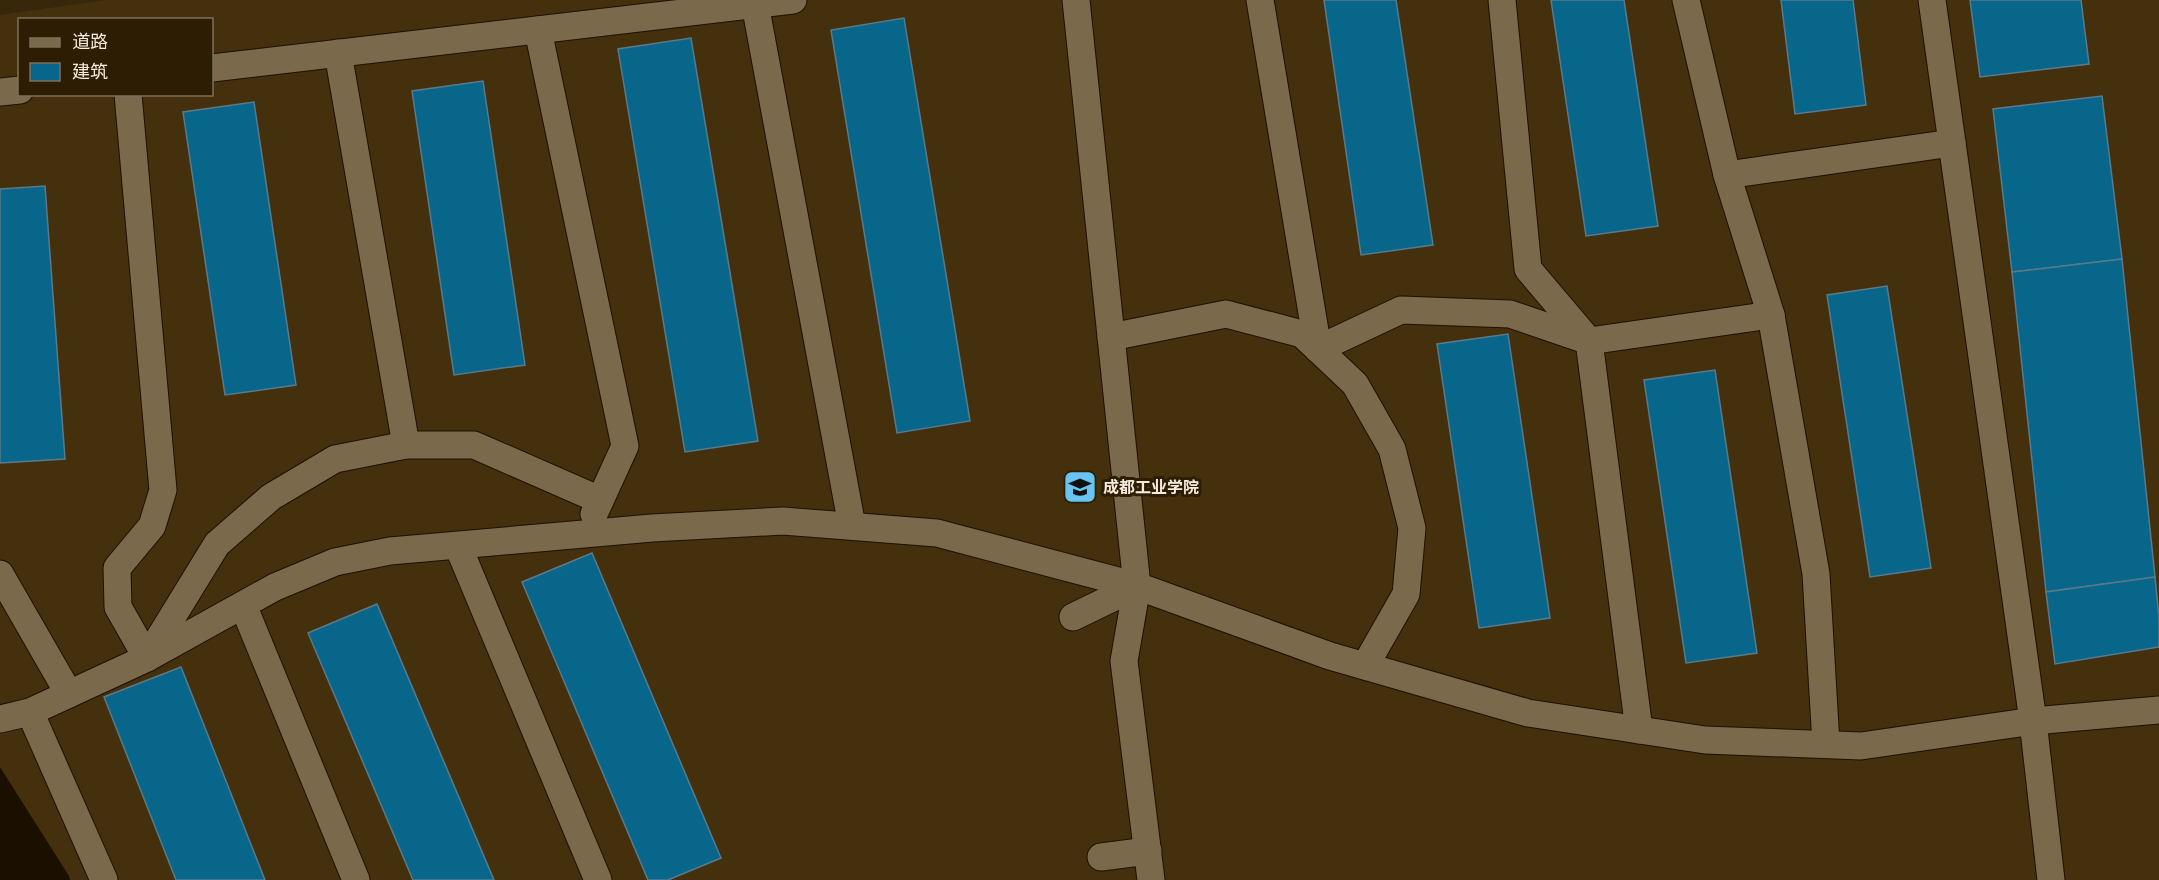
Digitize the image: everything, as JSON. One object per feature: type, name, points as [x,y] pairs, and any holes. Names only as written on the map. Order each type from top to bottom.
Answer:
[{"type":"street","points":[[213,68],[793,0]]},
{"type":"street","points":[[1076,0],[1137,586],[1124,661],[1151,880]]},
{"type":"street","points":[[1260,0],[1318,349]]},
{"type":"street","points":[[1502,0],[1528,269],[1589,341],[1639,730]]},
{"type":"street","points":[[1686,0],[1726,175],[1771,315],[1816,574],[1826,744]]},
{"type":"street","points":[[1932,0],[2033,721],[2051,880]]},
{"type":"street","points":[[755,4],[852,526]]},
{"type":"street","points":[[537,30],[625,446],[584,534]]},
{"type":"street","points":[[338,53],[406,445]]},
{"type":"street","points":[[0,92],[18,90]]},
{"type":"street","points":[[128,96],[164,490],[152,526],[117,568],[118,607],[147,658]]},
{"type":"street","points":[[1726,175],[1952,143]]},
{"type":"street","points":[[1318,349],[1401,310],[1510,314],[1589,341],[1771,315]]},
{"type":"street","points":[[1111,336],[1226,314],[1302,334],[1355,384],[1392,449],[1412,528],[1406,594],[1365,666]]},
{"type":"street","points":[[147,658],[217,544],[272,497],[335,459],[406,445],[474,445],[600,500]]},
{"type":"street","points":[[0,719],[30,712],[147,658],[275,586],[335,561],[390,551],[652,528],[783,521],[938,533],[1137,586],[1329,656],[1528,713],[1705,740],[1861,746],[2033,721],[2159,710]]},
{"type":"street","points":[[458,546],[598,880]]},
{"type":"street","points":[[0,574],[69,694]]},
{"type":"street","points":[[1073,617],[1137,586]]},
{"type":"street","points":[[243,605],[356,880]]},
{"type":"street","points":[[30,712],[104,880]]},
{"type":"street","points":[[1101,857],[1148,850]]},
{"type":"shaded area","name":"成都工业学院","points":[[107,0],[2159,0],[2159,880],[0,880],[0,15]]},
{"type":"shaded area","points":[[0,767],[69,876],[70,880],[0,880]]},
{"type":"building","points":[[1324,0],[1396,0],[1433,245],[1361,255]]},
{"type":"building","points":[[1551,0],[1624,0],[1658,226],[1586,236]]},
{"type":"building","points":[[1781,0],[1853,0],[1866,105],[1795,114]]},
{"type":"building","points":[[1970,0],[2081,0],[2089,64],[1980,77]]},
{"type":"building","points":[[904,18],[970,421],[897,433],[831,30]]},
{"type":"building","points":[[691,38],[758,441],[685,452],[618,49]]},
{"type":"building","points":[[483,81],[525,365],[454,375],[412,91]]},
{"type":"building","points":[[2102,96],[2122,259],[2012,272],[1993,109]]},
{"type":"building","points":[[254,102],[296,385],[225,395],[183,112]]},
{"type":"building","points":[[45,186],[65,459],[0,463],[0,189]]},
{"type":"building","points":[[2122,259],[2155,577],[2046,592],[2012,272]]},
{"type":"building","points":[[1887,286],[1931,568],[1870,577],[1827,295]]},
{"type":"building","points":[[1508,334],[1550,618],[1479,628],[1437,344]]},
{"type":"building","points":[[1715,370],[1757,653],[1686,663],[1644,380]]},
{"type":"building","points":[[592,553],[721,858],[668,880],[648,880],[522,582]]},
{"type":"building","points":[[2155,577],[2159,647],[2055,664],[2046,592]]},
{"type":"building","points":[[377,604],[494,880],[413,880],[308,633]]},
{"type":"building","points":[[181,667],[265,880],[176,880],[104,697]]},
{"type":"place","name":"成都工业学院","points":[[1080,487]]}]
